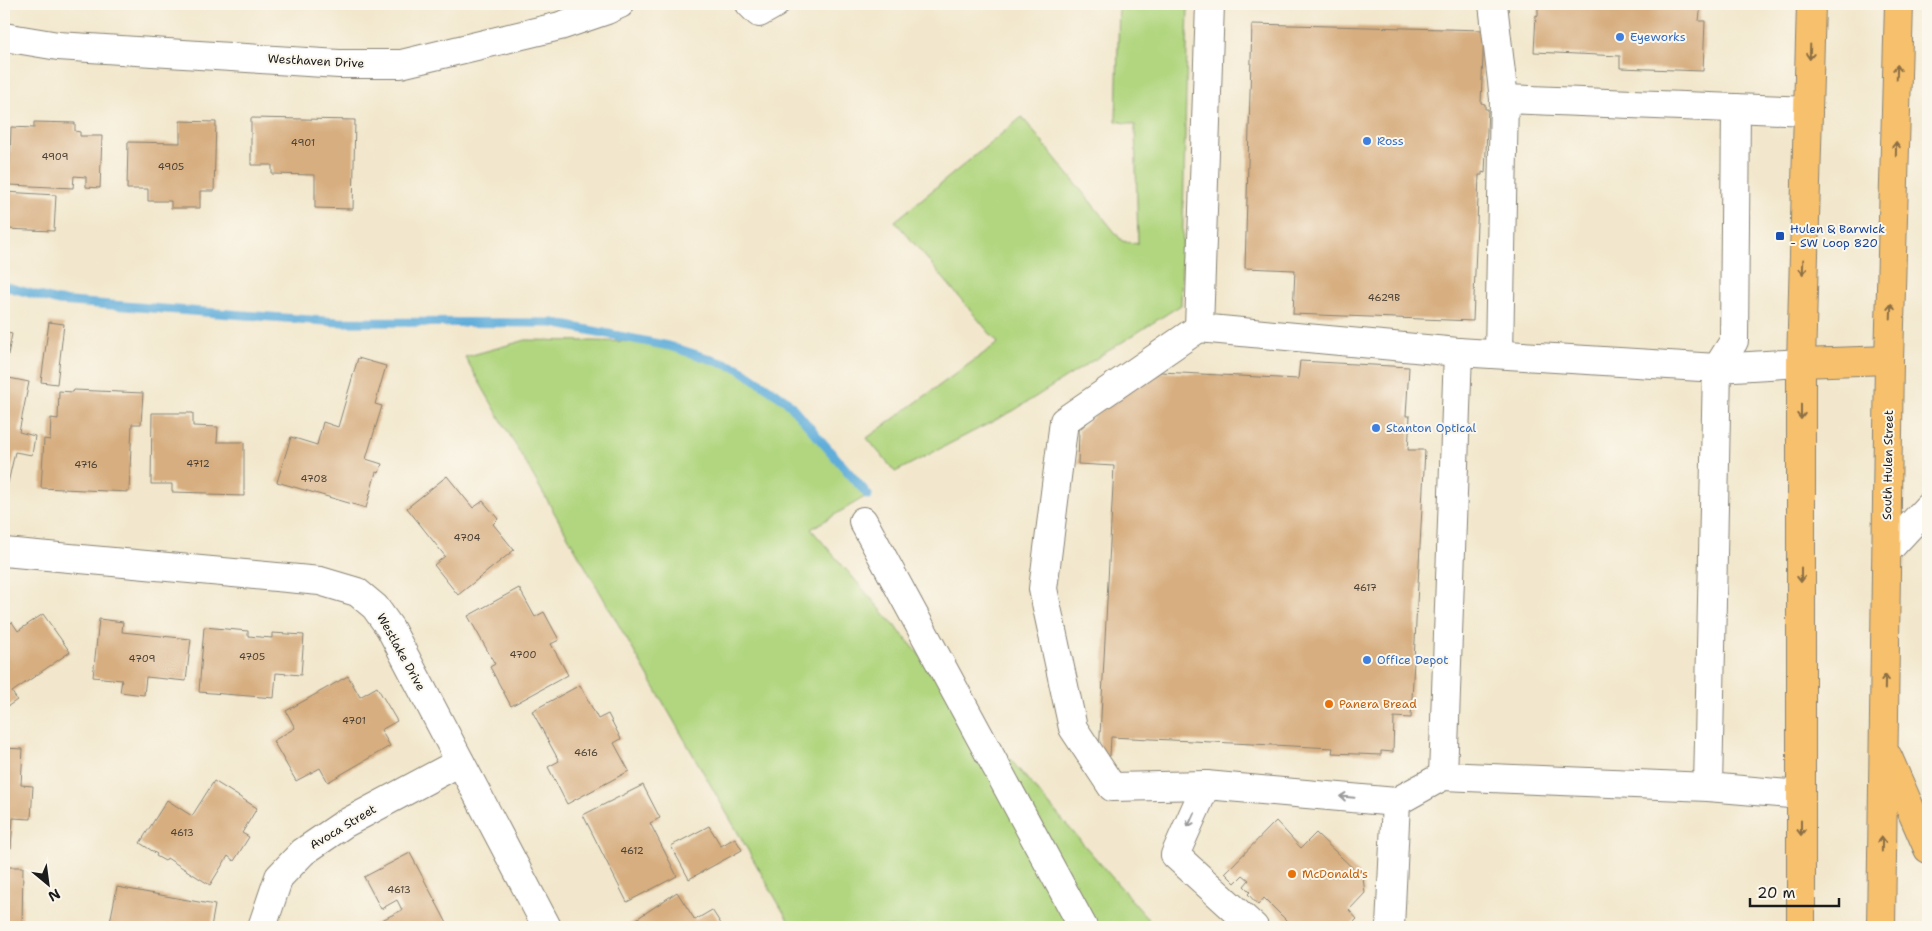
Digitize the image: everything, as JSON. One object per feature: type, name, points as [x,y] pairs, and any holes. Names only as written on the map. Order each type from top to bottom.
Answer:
[{"type":"main road","points":[[1801,927],[1800,364],[1811,4]]},
{"type":"main road","name":"South Hulen Street","points":[[1881,927],[1889,360],[1899,4]]},
{"type":"main road","points":[[1800,364],[1889,360]]},
{"type":"main road","points":[[1884,748],[1928,849]]},
{"type":"main road","points":[[1787,927],[1801,897]]},
{"type":"street","points":[[750,4],[759,14],[775,4]]},
{"type":"street","points":[[1199,328],[1210,4]]},
{"type":"street","points":[[1493,4],[1504,99],[1499,353]]},
{"type":"street","name":"Westhaven Drive","points":[[4,37],[58,46],[339,64],[401,64],[517,37],[611,6]]},
{"type":"street","points":[[1504,99],[1808,111]]},
{"type":"street","points":[[1708,787],[1717,368],[1734,341],[1736,108]]},
{"type":"street","points":[[1800,364],[1717,368],[1499,353],[1458,352],[1199,328],[1064,421],[1043,589],[1074,728],[1112,788],[1206,785],[1396,802],[1443,776],[1708,787],[1801,795]]},
{"type":"street","points":[[1443,776],[1458,352]]},
{"type":"street","points":[[1887,551],[1928,507]]},
{"type":"street","points":[[864,521],[1083,927]]},
{"type":"street","name":"Westlake Drive","points":[[4,552],[320,581],[357,592],[375,607],[390,628],[546,927]]},
{"type":"street","name":"Avoca Street","points":[[262,927],[279,878],[303,852],[344,824],[460,762]]},
{"type":"street","points":[[1206,785],[1175,855],[1254,927]]},
{"type":"street","points":[[1390,927],[1396,802]]},
{"type":"green space","points":[[1119,4],[1188,4],[1181,305],[1013,411],[895,472],[867,438],[998,343],[895,221],[1022,117],[1122,241],[1138,244],[1135,125],[1116,121]]},
{"type":"green space","points":[[526,340],[649,342],[730,366],[786,400],[868,495],[811,529],[1155,927],[792,927],[465,357]]},
{"type":"building","name":"Eyeworks","points":[[1538,4],[1701,4],[1699,21],[1705,21],[1703,71],[1620,68],[1620,56],[1534,52]]},
{"type":"building","name":"Ross","points":[[1252,24],[1484,30],[1481,103],[1485,104],[1485,109],[1488,109],[1485,173],[1482,172],[1482,175],[1479,175],[1473,321],[1293,314],[1295,270],[1245,268]]},
{"type":"building","points":[[251,118],[355,120],[353,209],[315,208],[315,175],[272,174],[272,165],[251,165]]},
{"type":"building","points":[[180,121],[216,122],[214,191],[200,191],[200,208],[171,208],[171,201],[148,201],[148,189],[127,189],[128,142],[180,143]]},
{"type":"building","points":[[34,122],[75,123],[75,131],[80,132],[80,136],[102,136],[100,188],[86,187],[86,177],[74,176],[73,188],[9,185],[11,127],[34,128]]},
{"type":"building","points":[[5,192],[56,195],[54,231],[4,229]]},
{"type":"building","points":[[49,322],[64,324],[57,384],[41,382]]},
{"type":"building","points":[[4,332],[12,334],[5,370],[4,370]]},
{"type":"building","points":[[358,358],[386,366],[375,404],[382,406],[366,459],[382,464],[379,473],[376,472],[366,508],[277,482],[291,437],[317,445],[323,422],[338,427]]},
{"type":"building","points":[[1300,361],[1409,367],[1406,416],[1410,416],[1408,450],[1425,450],[1411,718],[1394,717],[1393,752],[1381,751],[1381,755],[1332,753],[1333,748],[1111,737],[1110,756],[1099,755],[1114,466],[1078,464],[1079,430],[1111,401],[1161,372],[1298,379]]},
{"type":"building","points":[[4,377],[29,382],[19,432],[35,436],[32,455],[15,452],[8,483],[4,482]]},
{"type":"building","points":[[74,390],[143,393],[141,424],[132,424],[129,492],[41,488],[44,439],[50,440],[51,418],[58,419],[59,391],[73,392]]},
{"type":"building","points":[[152,413],[193,413],[193,426],[218,427],[217,442],[244,442],[244,496],[172,492],[172,484],[151,484]]},
{"type":"building","points":[[447,476],[473,508],[483,501],[498,519],[493,524],[514,550],[458,595],[434,565],[445,556],[407,508]]},
{"type":"building","points":[[519,588],[535,617],[544,612],[559,640],[551,644],[568,675],[511,706],[490,667],[495,664],[468,616]]},
{"type":"building","points":[[43,614],[70,652],[12,692],[17,700],[4,709],[4,628],[12,622],[18,631]]},
{"type":"building","points":[[99,619],[123,622],[122,632],[191,639],[186,681],[146,677],[144,695],[120,692],[122,680],[93,677]]},
{"type":"building","points":[[204,627],[248,631],[248,636],[272,638],[272,633],[304,635],[301,675],[276,673],[274,698],[199,692]]},
{"type":"building","points":[[348,676],[360,697],[377,687],[397,721],[381,730],[390,746],[328,782],[320,768],[296,781],[273,741],[295,728],[286,711]]},
{"type":"building","points":[[580,685],[598,719],[608,714],[621,739],[614,743],[629,771],[567,804],[548,767],[559,761],[532,711]]},
{"type":"building","points":[[4,748],[23,749],[21,785],[33,786],[31,819],[13,818],[11,848],[4,848]]},
{"type":"building","points":[[214,781],[257,808],[242,833],[249,837],[234,861],[228,856],[210,885],[167,858],[165,861],[156,856],[157,854],[140,843],[167,800],[192,816]]},
{"type":"building","points":[[643,785],[660,818],[650,823],[677,876],[627,902],[583,815]]},
{"type":"building","name":"McDonald's","points":[[1276,821],[1301,848],[1316,833],[1363,878],[1365,893],[1349,910],[1357,919],[1349,927],[1284,927],[1288,922],[1264,898],[1258,905],[1248,894],[1250,892],[1244,886],[1249,880],[1243,875],[1235,883],[1225,873]]},
{"type":"building","points":[[709,826],[721,846],[735,838],[742,850],[689,879],[671,846]]},
{"type":"building","points":[[410,853],[449,927],[368,927],[402,910],[397,900],[381,909],[364,877]]},
{"type":"building","points":[[4,867],[23,867],[22,926],[4,926]]},
{"type":"building","points":[[117,887],[215,905],[211,927],[109,927]]},
{"type":"building","points":[[677,892],[695,920],[712,910],[723,927],[631,927],[629,924]]},
{"type":"waterway","points":[[4,286],[58,301],[338,322],[553,323],[669,346],[738,368],[786,400],[868,495]]},
{"type":"place","name":"Eyeworks","points":[[1620,37]]},
{"type":"place","name":"Ross","points":[[1367,141]]},
{"type":"place","name":"Hulen & Barwick - SW Loop 820","points":[[1780,236]]},
{"type":"place","name":"Stanton Optical","points":[[1376,428]]},
{"type":"place","name":"Office Depot","points":[[1367,660]]},
{"type":"place","name":"Panera Bread","points":[[1329,704]]},
{"type":"place","name":"McDonald's","points":[[1292,874]]}]
